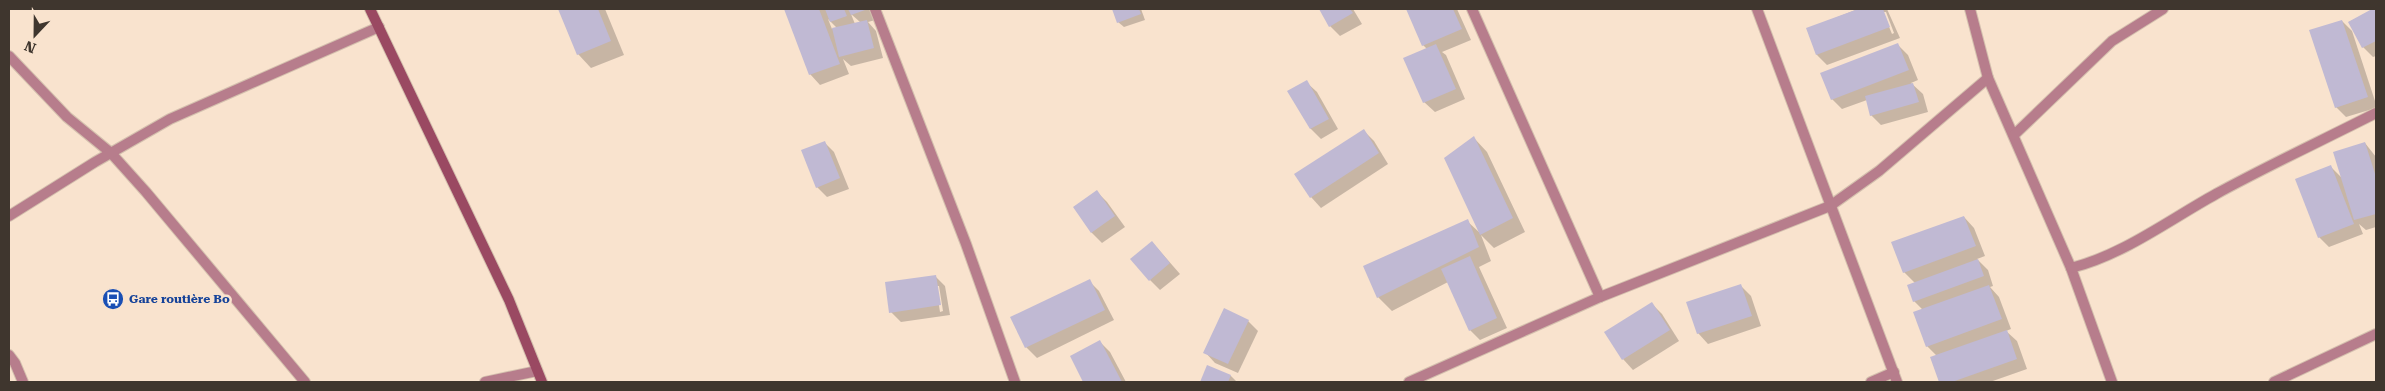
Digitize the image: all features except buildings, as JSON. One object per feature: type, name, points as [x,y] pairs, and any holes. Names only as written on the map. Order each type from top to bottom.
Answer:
[{"type":"main road","points":[[370,9],[509,300],[542,382]]},
{"type":"street","points":[[875,9],[966,244],[1015,382]]},
{"type":"street","points":[[1472,9],[1600,297]]},
{"type":"street","points":[[1757,9],[1895,377],[1870,382]]},
{"type":"street","points":[[1970,9],[1988,78],[2071,268],[2112,382]]},
{"type":"street","points":[[2014,135],[2112,41],[2163,9]]},
{"type":"street","points":[[9,216],[111,153],[170,120],[378,27]]},
{"type":"street","points":[[9,56],[67,117],[111,153],[305,382]]},
{"type":"street","points":[[1409,382],[1600,297],[1830,206],[1879,171],[1988,78]]},
{"type":"street","points":[[2071,268],[2088,264],[2119,249],[2216,194],[2376,113]]},
{"type":"street","points":[[2274,382],[2376,334]]},
{"type":"street","points":[[9,355],[15,363],[23,382]]},
{"type":"street","points":[[485,382],[537,371]]},
{"type":"place","name":"Gare routière Bo","points":[[113,299]]}]
